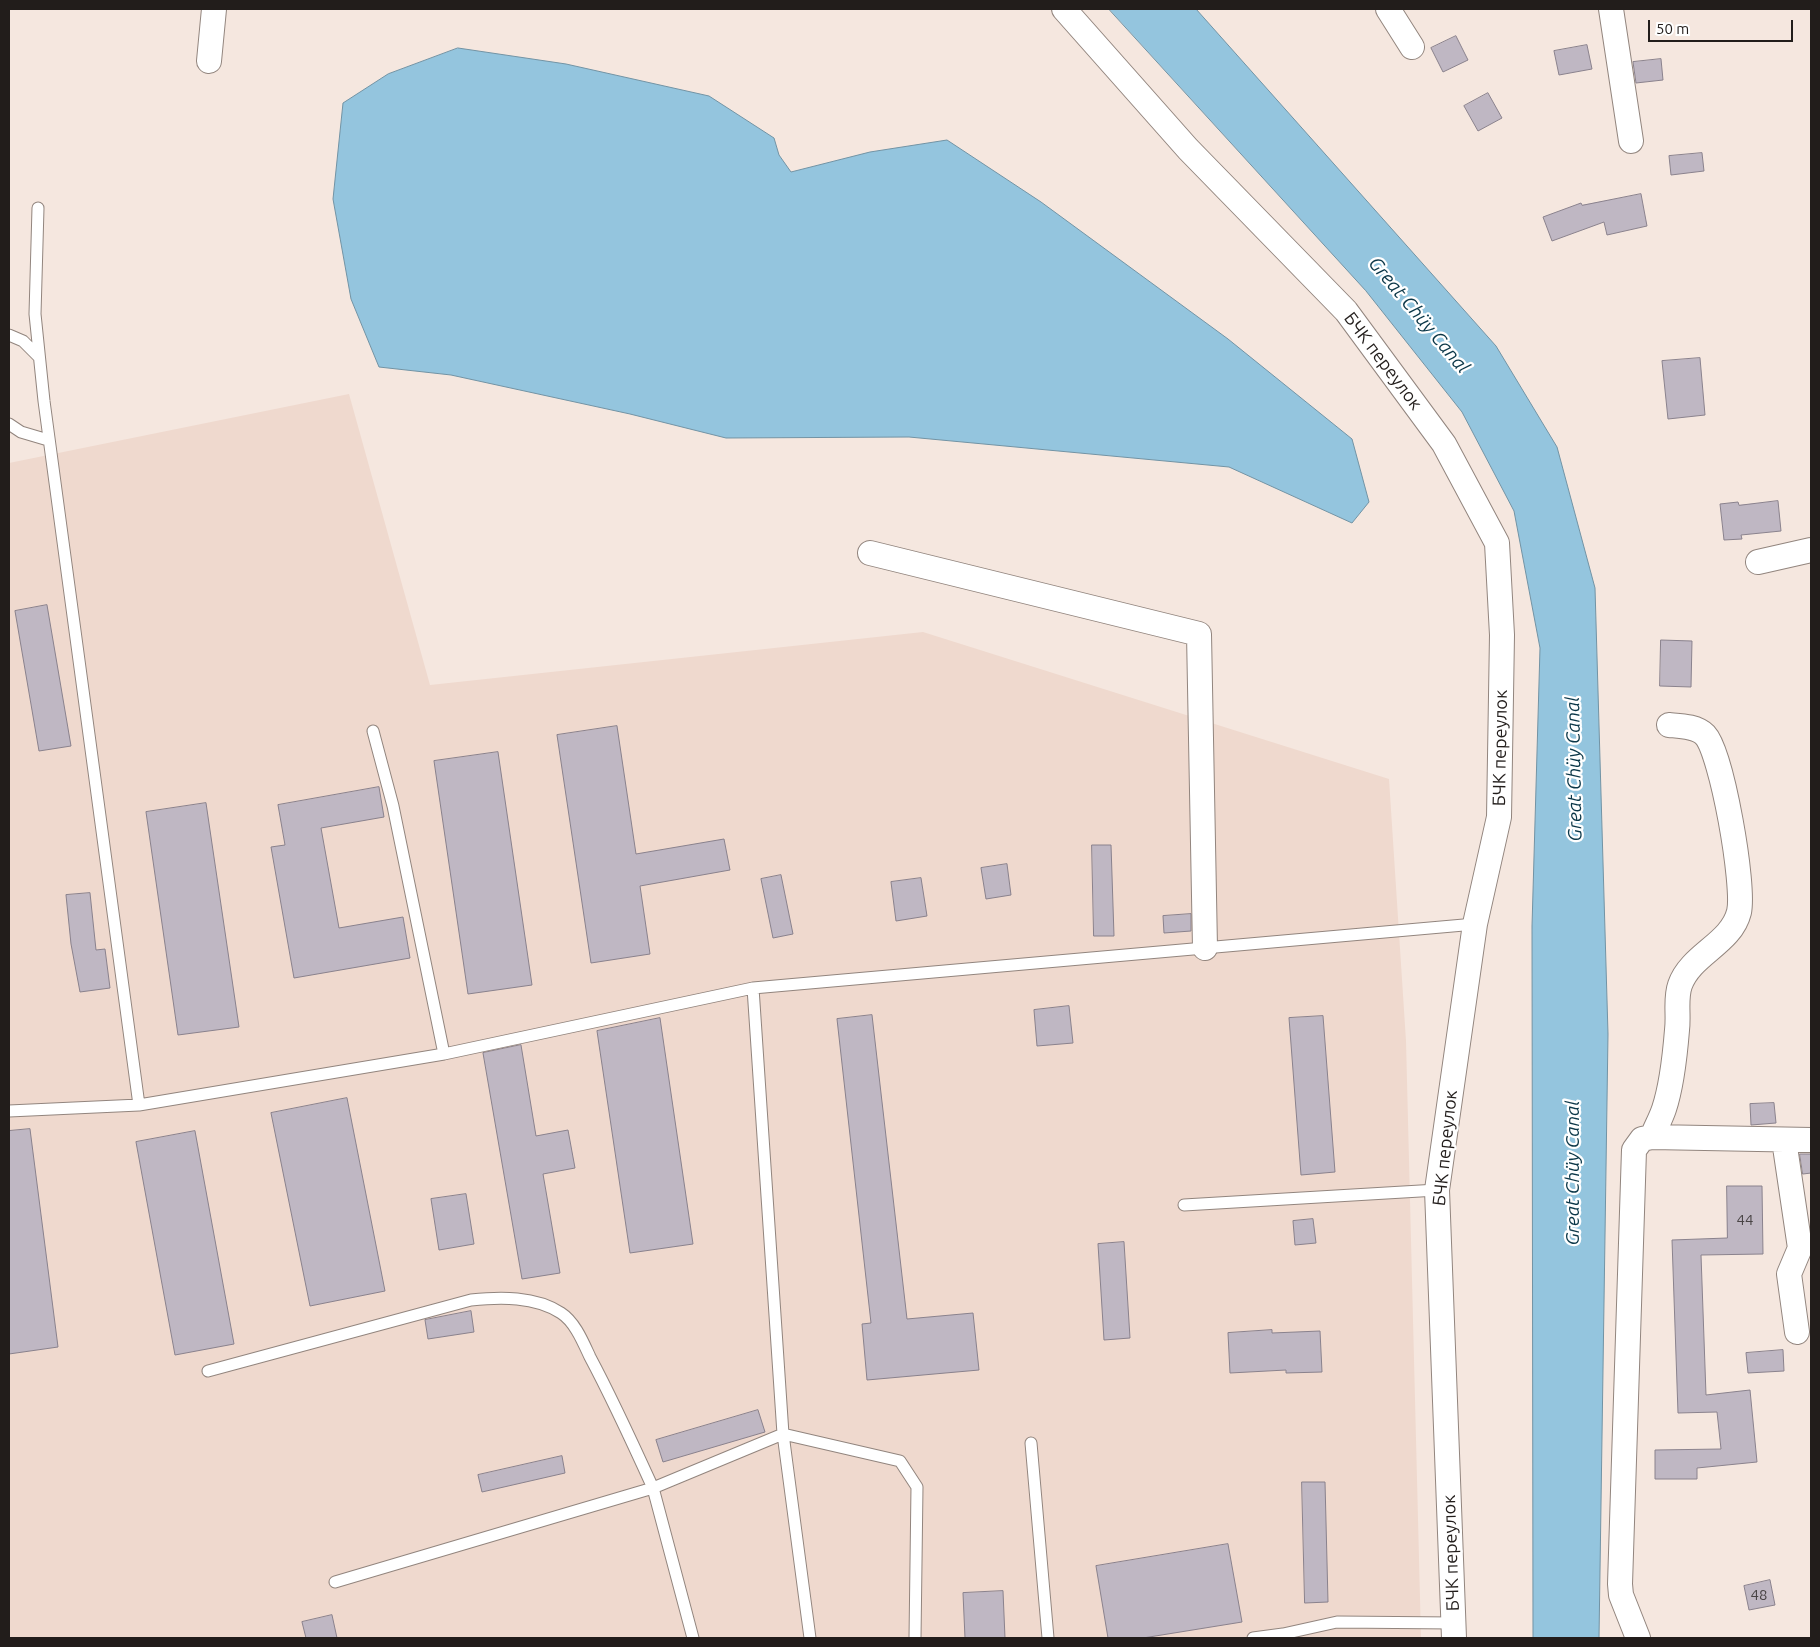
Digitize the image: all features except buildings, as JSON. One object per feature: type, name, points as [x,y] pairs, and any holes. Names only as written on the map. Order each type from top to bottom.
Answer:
[{"type":"street","points":[[209,61],[214,9]]},
{"type":"street","name":"БЧК переулок","points":[[1064,9],[1188,149],[1346,311],[1444,444],[1496,543],[1502,635],[1499,817],[1475,924],[1437,1190],[1454,1630]]},
{"type":"street","points":[[1388,9],[1412,47]]},
{"type":"street","points":[[1611,9],[1631,141]]},
{"type":"street","points":[[1758,562],[1811,550]]},
{"type":"street","points":[[870,553],[1199,634],[1205,948]]},
{"type":"street","points":[[1652,1136],[1665,1107],[1671,1076],[1678,1029],[1677,996],[1680,984],[1688,971],[1733,926],[1739,911],[1739,887],[1735,849],[1727,801],[1711,744],[1704,734],[1697,730],[1669,725]]},
{"type":"street","points":[[1638,1638],[1622,1595],[1620,1584],[1634,1150],[1642,1139],[1652,1136],[1811,1140]]},
{"type":"street","points":[[1784,1140],[1800,1248],[1788,1274],[1797,1332]]},
{"type":"lane","points":[[38,208],[35,314],[48,440],[139,1105]]},
{"type":"lane","points":[[9,335],[23,341],[39,357]]},
{"type":"lane","points":[[9,424],[21,432],[48,440]]},
{"type":"lane","points":[[373,731],[393,806],[444,1054]]},
{"type":"lane","points":[[9,1111],[139,1105],[444,1054],[753,988],[1475,924]]},
{"type":"lane","points":[[753,988],[784,1434],[810,1638]]},
{"type":"lane","points":[[1184,1205],[1437,1190]]},
{"type":"lane","points":[[208,1370],[472,1300],[500,1297],[539,1304],[561,1313],[575,1328],[653,1488],[693,1638]]},
{"type":"lane","points":[[335,1582],[653,1488],[784,1434],[900,1461],[917,1486],[915,1638]]},
{"type":"lane","points":[[1031,1443],[1048,1638]]},
{"type":"lane","points":[[1253,1638],[1283,1634],[1337,1622],[1454,1630]]},
{"type":"shaded area","points":[[349,394],[430,685],[923,632],[1389,779],[1406,1041],[1421,1638],[9,1638],[9,463]]},
{"type":"water","name":"Great Chüy Canal","points":[[1109,9],[1196,9],[1496,346],[1557,447],[1595,588],[1608,1034],[1599,1638],[1533,1638],[1532,926],[1540,648],[1514,511],[1462,412],[1366,291]]},
{"type":"water","points":[[458,48],[566,64],[709,96],[774,138],[779,155],[791,172],[870,152],[947,140],[1041,202],[1228,339],[1352,439],[1369,502],[1352,523],[1229,467],[909,437],[726,438],[630,414],[451,375],[379,367],[351,299],[333,199],[343,103],[388,74]]}]
